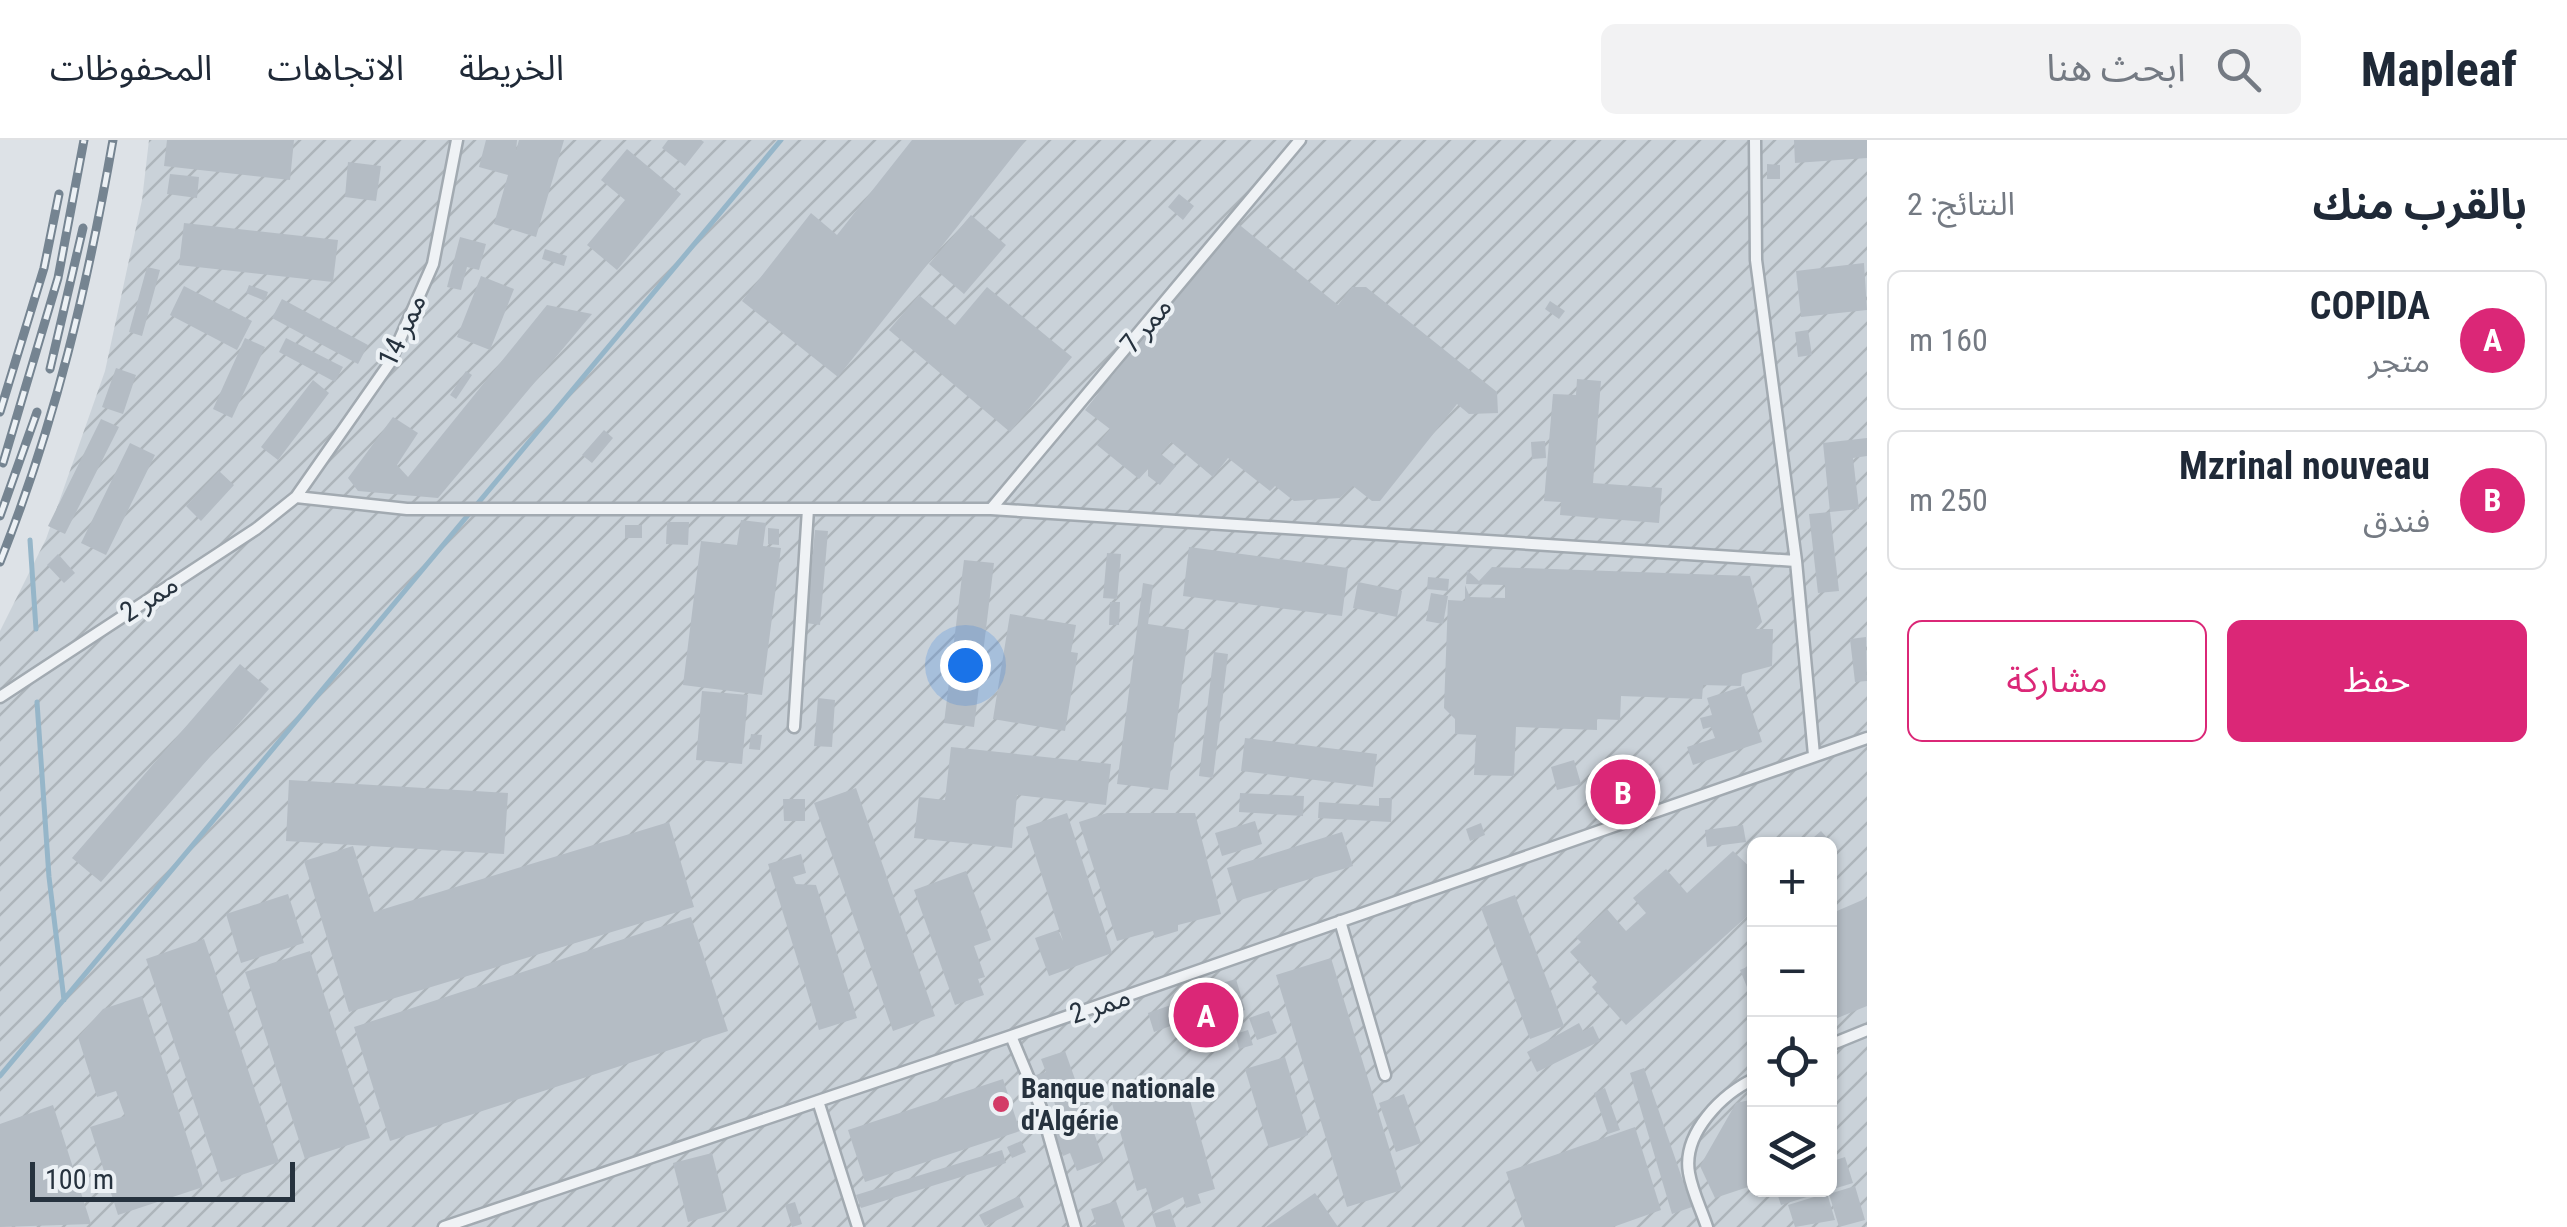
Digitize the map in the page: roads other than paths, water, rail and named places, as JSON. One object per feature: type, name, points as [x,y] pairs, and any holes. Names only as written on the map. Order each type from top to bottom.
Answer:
[{"type":"lane","name":"ممر 14","points":[[296,496],[388,364],[433,264],[456,140]]},
{"type":"lane","name":"ممر 7","points":[[991,510],[1300,140]]},
{"type":"lane","points":[[1756,140],[1756,260],[1796,562],[1814,755]]},
{"type":"lane","points":[[296,496],[407,508],[991,510],[1796,562]]},
{"type":"lane","name":"ممر 2","points":[[0,696],[256,529],[296,496]]},
{"type":"lane","points":[[794,727],[808,510]]},
{"type":"lane","name":"ممر 2","points":[[444,1227],[1011,1036],[1867,738]]},
{"type":"lane","points":[[1340,921],[1385,1074]]},
{"type":"lane","points":[[1837,1042],[1867,1030]]},
{"type":"lane","points":[[1011,1036],[1042,1108],[1075,1227]]},
{"type":"lane","points":[[1707,1227],[1688,1168],[1700,1128],[1727,1092],[1747,1082]]},
{"type":"lane","points":[[818,1101],[858,1227]]},
{"type":"lane","points":[[481,1214],[487,1227]]},
{"type":"waterway","points":[[0,1076],[781,140]]},
{"type":"waterway","points":[[30,540],[36,629]]},
{"type":"waterway","points":[[37,702],[49,877],[64,1000]]},
{"type":"railway","points":[[3,463],[58,278],[84,140]]},
{"type":"railway","points":[[0,562],[38,457],[68,354],[113,140]]},
{"type":"railway","points":[[0,412],[44,268],[59,194]]},
{"type":"railway","points":[[50,369],[83,228]]},
{"type":"railway","points":[[0,516],[37,412]]},
{"type":"place","name":"Mzrinal nouveau","points":[[1623,792]]},
{"type":"place","name":"COPIDA","points":[[1206,1015]]},
{"type":"place","name":"Banque nationale d'Algérie","points":[[1001,1104]]}]
